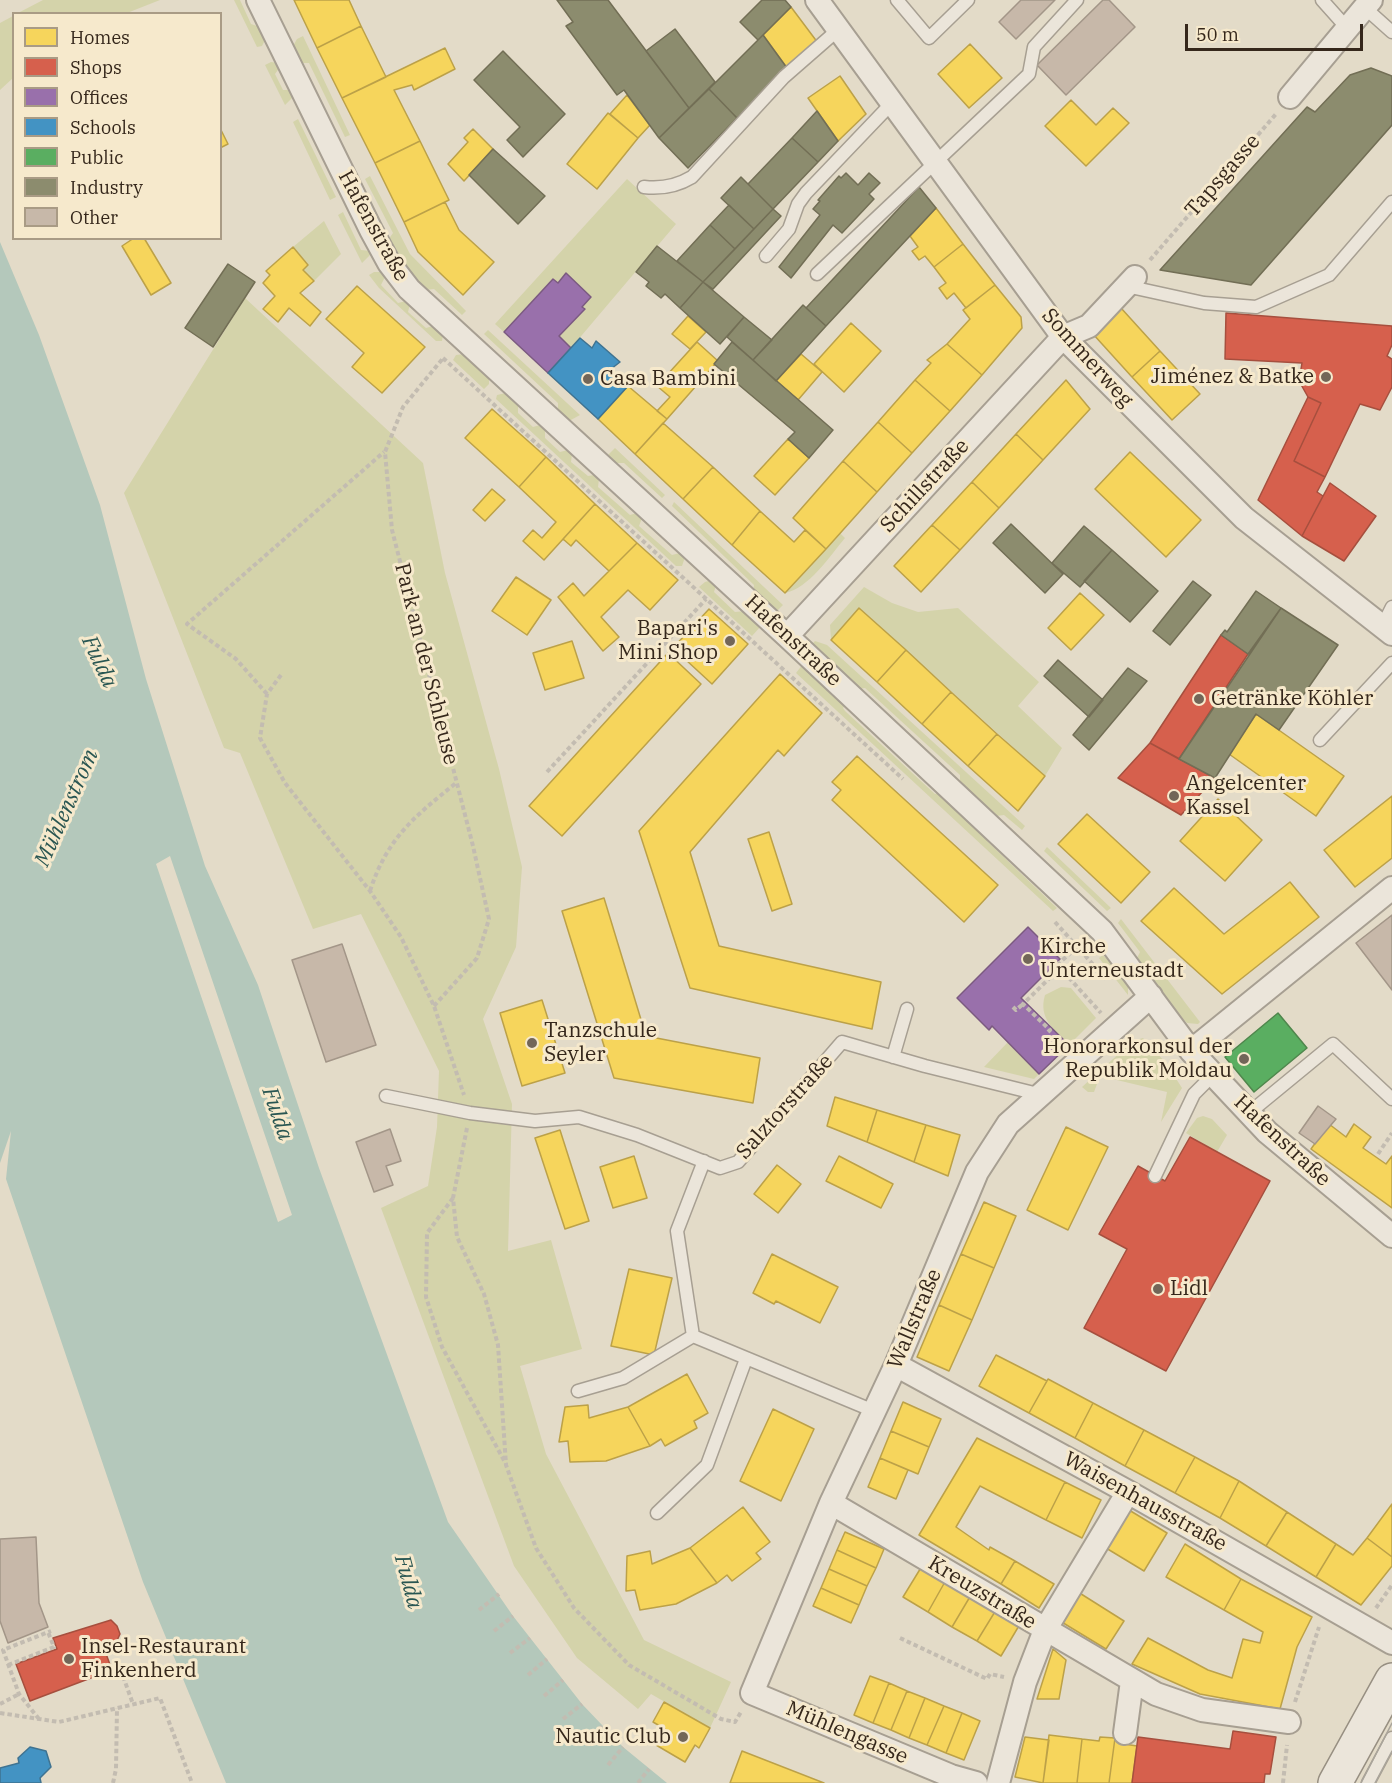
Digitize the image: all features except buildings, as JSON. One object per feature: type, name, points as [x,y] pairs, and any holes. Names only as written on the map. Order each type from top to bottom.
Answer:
[{"type":"main road","points":[[1335,1783],[1392,1680]]},
{"type":"street","name":"Hafenstraße","points":[[258,0],[371,230],[389,263],[409,289],[787,636],[1102,930],[1191,1051],[1249,1113],[1308,1168],[1392,1236]]},
{"type":"street","name":"Sommerweg","points":[[817,0],[1063,337],[1244,518],[1387,630]]},
{"type":"street","points":[[1290,97],[1368,4]]},
{"type":"street","points":[[1063,337],[1089,326],[1131,282]]},
{"type":"street","name":"Schillstraße","points":[[787,636],[1063,337]]},
{"type":"street","points":[[1191,1051],[1392,888]]},
{"type":"street","name":"Wallstraße","points":[[752,1693],[831,1503],[896,1365],[977,1172],[1008,1124],[1150,996]]},
{"type":"street","name":"Waisenhausstraße","points":[[896,1365],[1128,1492],[1392,1643]]},
{"type":"street","points":[[998,1783],[1025,1682],[1044,1630],[1128,1492]]},
{"type":"street","name":"Kreuzstraße","points":[[831,1503],[1132,1682],[1156,1694],[1202,1710],[1288,1722]]},
{"type":"street","points":[[1125,1733],[1132,1682]]},
{"type":"street","name":"Mühlengasse","points":[[752,1693],[951,1776],[976,1783]]},
{"type":"lane","points":[[897,0],[928,38],[968,0]]},
{"type":"lane","points":[[817,274],[1029,74],[1034,47],[1077,0]]},
{"type":"lane","points":[[1322,0],[1347,28]]},
{"type":"lane","points":[[1368,4],[1392,32]]},
{"type":"lane","points":[[644,187],[658,188],[676,185],[693,177],[784,77],[839,29]]},
{"type":"lane","points":[[766,256],[789,229],[798,204],[806,193],[892,103]]},
{"type":"lane","points":[[1131,282],[1204,303],[1256,307],[1329,275],[1392,202]]},
{"type":"lane","points":[[1387,630],[1392,607]]},
{"type":"lane","points":[[1320,740],[1392,663]]},
{"type":"lane","points":[[893,1057],[907,1009]]},
{"type":"lane","name":"Salztorstraße","points":[[386,1096],[470,1113],[535,1121],[579,1118],[637,1135],[720,1168],[738,1162],[842,1042],[1041,1095]]},
{"type":"lane","points":[[1249,1113],[1333,1044],[1392,1099]]},
{"type":"lane","points":[[1155,1176],[1194,1094],[1213,1075]]},
{"type":"lane","points":[[693,1336],[678,1231],[704,1161]]},
{"type":"lane","points":[[693,1336],[874,1411]]},
{"type":"lane","points":[[578,1391],[623,1378],[693,1336]]},
{"type":"lane","points":[[657,1513],[707,1465],[746,1359]]},
{"type":"lane","points":[[1368,1783],[1392,1738]]},
{"type":"path","name":"Tapsgasse","points":[[1131,282],[1290,97]]},
{"type":"path","name":"Park an der Schleuse","points":[[370,891],[378,865],[408,822],[456,783],[392,530],[385,452],[403,407],[443,358],[706,599]]},
{"type":"path","points":[[267,694],[236,659],[187,624],[385,452]]},
{"type":"path","points":[[547,772],[706,599],[907,783]]},
{"type":"path","points":[[281,675],[267,694],[260,738],[285,783],[370,891],[401,937],[434,1006],[470,1113],[453,1198],[457,1236],[484,1294],[498,1345],[506,1465]]},
{"type":"path","points":[[434,1006],[477,958],[489,919],[456,783]]},
{"type":"path","points":[[1050,917],[1133,1011]]},
{"type":"path","points":[[1012,1007],[1016,1010],[1023,1004],[1078,946]]},
{"type":"path","points":[[1057,966],[1099,1011]]},
{"type":"path","points":[[1023,1004],[1050,1030],[1048,1032]]},
{"type":"path","points":[[1378,1154],[1392,1133]]},
{"type":"path","points":[[453,1198],[427,1233],[426,1297],[442,1347],[506,1465],[543,1558],[574,1608],[629,1665],[721,1719],[735,1722],[752,1693]]},
{"type":"path","points":[[479,1610],[499,1594]]},
{"type":"path","points":[[494,1631],[513,1616]]},
{"type":"path","points":[[1283,1783],[1288,1722],[1320,1626]]},
{"type":"path","points":[[8,1665],[54,1647],[49,1632],[26,1638],[3,1650],[8,1665],[19,1694],[39,1719]]},
{"type":"path","points":[[510,1653],[530,1638]]},
{"type":"path","points":[[900,1638],[987,1679],[990,1674],[1025,1682]]},
{"type":"path","points":[[528,1675],[547,1659]]},
{"type":"path","points":[[113,1665],[124,1679],[133,1704]]},
{"type":"path","points":[[544,1696],[563,1680]]},
{"type":"path","points":[[0,1704],[19,1694]]},
{"type":"path","points":[[0,1713],[58,1722],[160,1698],[192,1783]]},
{"type":"path","points":[[563,1719],[582,1704]]},
{"type":"path","points":[[113,1783],[116,1769],[117,1708]]},
{"type":"path","points":[[585,1745],[602,1726]]},
{"type":"path","points":[[608,1765],[623,1747]]},
{"type":"path","points":[[638,1783],[649,1768]]},
{"type":"green space","points":[[43,0],[160,0],[130,12],[20,12]]},
{"type":"green space","points":[[234,0],[240,0],[251,24],[260,27],[266,38],[262,46],[257,47]]},
{"type":"green space","points":[[12,17],[12,79],[0,90],[0,23]]},
{"type":"green space","points":[[303,36],[350,135],[345,137],[309,63],[301,63],[293,46],[297,39]]},
{"type":"green space","points":[[271,62],[278,63],[280,67],[275,74],[283,90],[291,90],[294,96],[285,105],[265,65]]},
{"type":"green space","points":[[298,119],[336,197],[330,200],[293,122]]},
{"type":"green space","points":[[370,176],[410,254],[466,311],[462,315],[434,289],[425,290],[406,270],[388,240],[393,233],[365,179]]},
{"type":"green space","points":[[627,179],[676,224],[571,348],[559,336],[585,310],[582,307],[591,297],[566,274],[558,283],[553,279],[504,332],[495,324]]},
{"type":"green space","points":[[343,212],[361,250],[370,251],[371,254],[362,263],[338,215]]},
{"type":"green space","points":[[324,221],[341,254],[314,281],[303,270],[308,264],[293,247]]},
{"type":"green space","points":[[382,272],[385,277],[381,285],[398,303],[406,301],[410,304],[408,312],[426,328],[433,326],[443,335],[442,341],[436,341],[379,288],[369,275]]},
{"type":"green space","points":[[245,298],[423,463],[445,573],[499,769],[522,867],[516,947],[483,1019],[512,1104],[508,1251],[551,1240],[582,1349],[520,1366],[546,1454],[644,1640],[731,1682],[710,1728],[651,1694],[638,1709],[577,1658],[514,1566],[381,1208],[428,1186],[437,1127],[439,1071],[361,914],[313,929],[240,753],[224,748],[124,493]]},
{"type":"green space","points":[[488,330],[580,415],[569,421],[558,411],[558,403],[484,334]]},
{"type":"green space","points":[[464,354],[489,377],[489,384],[484,389],[453,360],[456,355]]},
{"type":"green space","points":[[506,393],[518,404],[518,413],[533,427],[540,425],[545,429],[545,438],[560,452],[568,450],[572,454],[571,462],[588,476],[594,475],[599,479],[598,487],[630,515],[637,513],[642,518],[639,526],[672,555],[680,553],[685,557],[682,566],[676,566],[496,399],[497,395]]},
{"type":"green space","points":[[615,448],[665,495],[662,498],[624,463],[614,463],[607,456]]},
{"type":"green space","points":[[674,502],[783,605],[775,613],[753,594],[754,585],[672,506]]},
{"type":"green space","points":[[840,533],[845,538],[818,571],[802,585],[785,593]]},
{"type":"green space","points":[[712,580],[716,585],[714,592],[735,612],[745,611],[761,626],[752,636],[699,587]]},
{"type":"green space","points":[[864,587],[892,603],[918,612],[958,608],[1039,682],[1018,706],[1062,748],[1045,776],[860,609],[831,640],[830,625]]},
{"type":"green space","points":[[815,641],[827,645],[1025,826],[1022,830],[1004,815],[996,816],[960,782],[960,775],[865,688],[858,689],[810,646]]},
{"type":"green space","points":[[803,664],[847,704],[843,708],[845,711],[935,794],[942,791],[987,833],[987,841],[1057,908],[1053,911],[796,673]]},
{"type":"green space","points":[[1047,847],[1111,908],[1107,911],[1044,851]]},
{"type":"green space","points":[[1121,919],[1200,1022],[1198,1024],[1187,1023],[1182,1018],[1137,958],[1140,952],[1118,923]]},
{"type":"green space","points":[[1103,955],[1115,968],[1125,969],[1128,995],[1099,958]]},
{"type":"green space","points":[[1061,987],[1071,988],[1096,1018],[1069,1045],[1049,1023],[1043,1003],[1045,995]]},
{"type":"green space","points":[[1143,1038],[1166,1063],[1182,1088],[1161,1122],[1167,1092],[1100,1076],[1094,1092],[1088,1092],[1082,1087],[1133,1041]]},
{"type":"green space","points":[[1008,1042],[1039,1074],[1034,1079],[984,1067]]},
{"type":"green space","points":[[1203,1116],[1212,1119],[1227,1135],[1217,1152],[1186,1133],[1197,1118]]},
{"type":"water","points":[[0,242],[39,335],[100,505],[146,679],[205,866],[258,985],[319,1168],[448,1522],[513,1616],[582,1704],[623,1747],[667,1783],[226,1783],[143,1582],[6,1179],[11,1131],[0,1163]],"holes":[[[170,856],[292,1215],[278,1222],[156,864]]]},
{"type":"tram line","points":[[1361,1783],[1392,1723]]},
{"type":"tram line","points":[[1375,1783],[1392,1751]]},
{"type":"place","name":"Jiménez & Batke","points":[[1326,377]]},
{"type":"place","name":"Casa Bambini","points":[[588,379]]},
{"type":"place","name":"Bapari's Mini Shop","points":[[730,641]]},
{"type":"place","name":"Getränke Köhler","points":[[1199,699]]},
{"type":"place","name":"Angelcenter Kassel","points":[[1174,796]]},
{"type":"place","name":"Kirche Unterneustadt","points":[[1028,959]]},
{"type":"place","name":"Tanzschule Seyler","points":[[532,1043]]},
{"type":"place","name":"Honorarkonsul der Republik Moldau","points":[[1244,1059]]},
{"type":"place","name":"Lidl","points":[[1158,1289]]},
{"type":"place","name":"Insel-Restaurant Finkenherd","points":[[69,1659]]},
{"type":"place","name":"Nautic Club","points":[[683,1737]]},
{"type":"water label","name":"Fulda","points":[[99,662]]},
{"type":"water label","name":"Mühlenstrom","points":[[67,808]]},
{"type":"water label","name":"Fulda","points":[[277,1114]]},
{"type":"water label","name":"Fulda","points":[[408,1582]]}]
